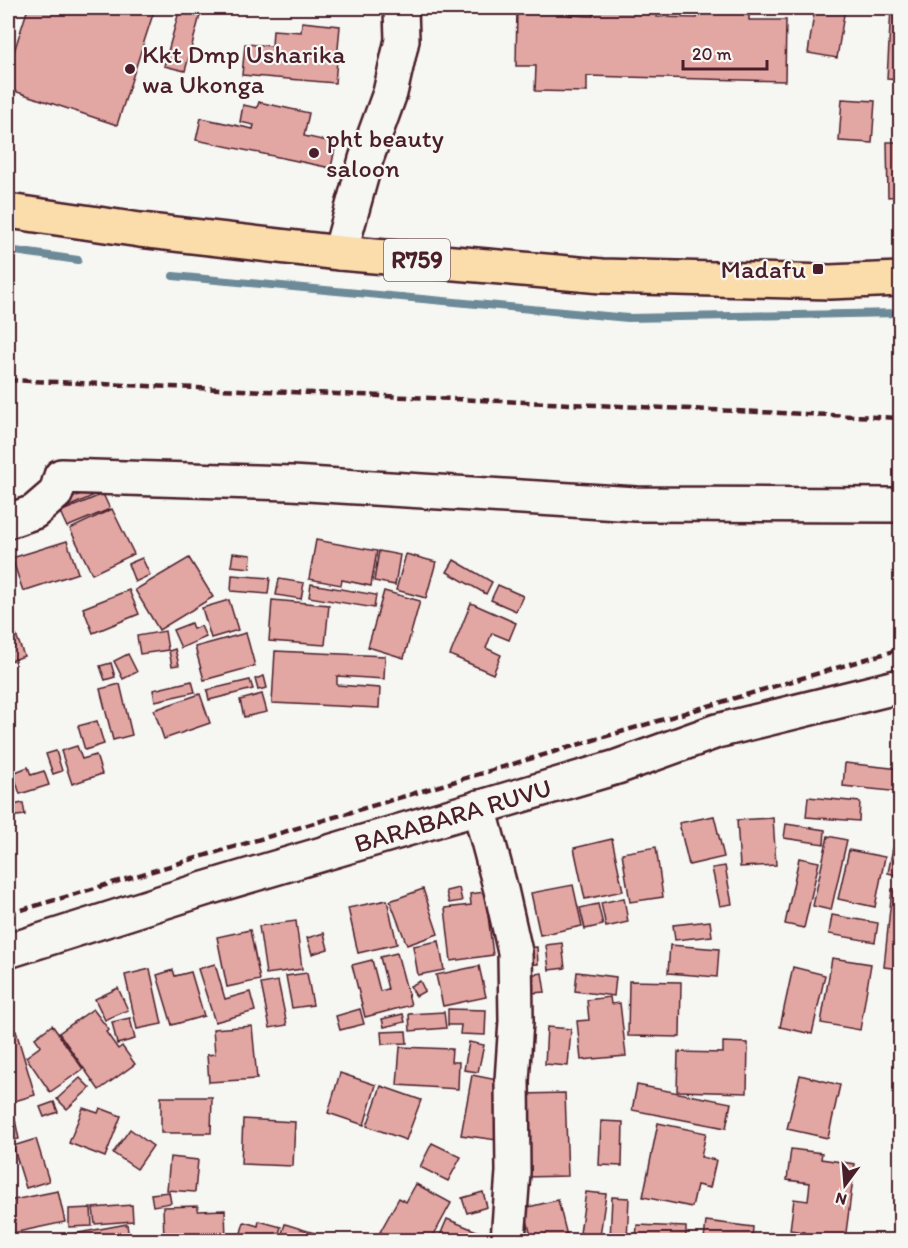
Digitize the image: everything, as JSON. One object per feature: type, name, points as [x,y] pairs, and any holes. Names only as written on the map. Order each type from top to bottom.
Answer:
[{"type":"main road","name":"R759","points":[[8,211],[140,230],[340,254],[602,276],[830,282],[900,279]]},
{"type":"street","points":[[340,254],[366,159],[390,93],[402,40],[401,8]]},
{"type":"street","points":[[8,521],[34,512],[56,493],[61,476],[291,483],[636,504],[894,505]]},
{"type":"street","name":"BARABARA RUVU","points":[[8,951],[204,889],[617,767],[717,731],[900,686]]},
{"type":"street","points":[[479,807],[515,952],[516,1021],[512,1081],[513,1172],[508,1240]]},
{"type":"building","points":[[28,8],[143,8],[154,11],[117,125],[8,89],[8,70]]},
{"type":"building","points":[[180,8],[202,8],[185,71],[164,66]]},
{"type":"building","points":[[517,8],[570,8],[569,15],[593,16],[594,8],[657,8],[657,17],[697,18],[697,8],[749,8],[749,20],[786,20],[785,81],[587,76],[587,92],[535,91],[536,66],[516,66]]},
{"type":"building","points":[[570,8],[594,8],[593,16],[569,15]]},
{"type":"building","points":[[815,8],[845,8],[837,58],[808,53]]},
{"type":"building","points":[[891,8],[900,8],[900,80],[887,79]]},
{"type":"building","points":[[302,22],[340,26],[335,83],[242,75],[245,44],[272,46],[273,30],[301,32]]},
{"type":"building","points":[[842,99],[875,101],[872,143],[839,141]]},
{"type":"building","points":[[259,102],[309,113],[304,136],[336,143],[331,168],[196,140],[201,118],[253,129],[254,125],[240,122],[243,105],[257,108]]},
{"type":"building","points":[[887,142],[900,142],[900,196],[888,197]]},
{"type":"building","points":[[94,488],[97,494],[57,512],[55,506]]},
{"type":"building","points":[[103,494],[110,509],[67,527],[60,512]]},
{"type":"building","points":[[112,509],[134,554],[92,574],[70,529]]},
{"type":"building","points":[[316,540],[377,551],[371,586],[342,580],[341,585],[309,579]]},
{"type":"building","points":[[67,541],[78,573],[23,591],[12,558]]},
{"type":"building","points":[[379,551],[400,555],[395,585],[374,581]]},
{"type":"building","points":[[233,553],[251,555],[250,568],[231,566]]},
{"type":"building","points":[[406,554],[436,562],[426,598],[396,590]]},
{"type":"building","points":[[142,558],[150,575],[135,582],[128,564]]},
{"type":"building","points":[[189,558],[213,597],[159,630],[135,590]]},
{"type":"building","points":[[454,560],[492,582],[486,594],[447,572]]},
{"type":"building","points":[[232,575],[270,578],[268,594],[231,591]]},
{"type":"building","points":[[279,579],[304,583],[301,599],[276,595]]},
{"type":"building","points":[[311,584],[376,595],[374,608],[309,597]]},
{"type":"building","points":[[498,585],[523,596],[516,611],[491,600]]},
{"type":"building","points":[[129,590],[139,614],[93,633],[83,608]]},
{"type":"building","points":[[384,591],[420,601],[404,658],[368,647]]},
{"type":"building","points":[[229,600],[238,630],[211,638],[202,608]]},
{"type":"building","points":[[272,600],[329,605],[325,645],[269,641]]},
{"type":"building","points":[[471,603],[516,623],[509,640],[492,633],[486,648],[501,655],[493,674],[450,655]]},
{"type":"building","points":[[191,623],[193,629],[201,626],[206,637],[181,648],[173,630]]},
{"type":"building","points":[[12,624],[24,656],[8,662],[8,626]]},
{"type":"building","points":[[165,631],[168,650],[140,654],[137,636]]},
{"type":"building","points":[[246,633],[255,666],[204,680],[195,647]]},
{"type":"building","points":[[175,649],[179,665],[172,666],[169,651]]},
{"type":"building","points":[[275,651],[385,656],[384,679],[337,676],[337,685],[380,688],[379,708],[272,703]]},
{"type":"building","points":[[128,654],[137,672],[123,679],[114,661]]},
{"type":"building","points":[[111,663],[115,677],[105,680],[100,666]]},
{"type":"building","points":[[264,676],[267,688],[258,690],[255,679]]},
{"type":"building","points":[[250,680],[253,689],[209,700],[207,690]]},
{"type":"building","points":[[192,681],[195,692],[155,701],[153,690]]},
{"type":"building","points":[[120,684],[132,735],[113,740],[100,689]]},
{"type":"building","points":[[200,694],[210,723],[164,739],[154,710]]},
{"type":"building","points":[[262,694],[267,712],[244,717],[240,700]]},
{"type":"building","points":[[97,721],[104,744],[85,750],[78,726]]},
{"type":"building","points":[[77,746],[82,759],[96,755],[102,774],[72,784],[61,751]]},
{"type":"building","points":[[56,751],[62,771],[53,774],[46,754]]},
{"type":"building","points":[[845,763],[900,769],[900,792],[843,786]]},
{"type":"building","points":[[28,767],[31,775],[44,771],[49,785],[20,794],[13,773]]},
{"type":"building","points":[[808,797],[860,802],[859,821],[806,817]]},
{"type":"building","points":[[23,803],[25,815],[8,817],[8,806]]},
{"type":"building","points":[[714,816],[724,857],[689,865],[679,823]]},
{"type":"building","points":[[773,818],[776,865],[740,867],[737,820]]},
{"type":"building","points":[[786,824],[825,830],[824,844],[784,838]]},
{"type":"building","points":[[828,836],[847,840],[831,910],[813,906]]},
{"type":"building","points":[[612,839],[623,891],[585,899],[574,848]]},
{"type":"building","points":[[656,847],[663,897],[630,902],[622,853]]},
{"type":"building","points":[[893,848],[900,850],[900,876],[888,873]]},
{"type":"building","points":[[849,850],[885,857],[875,907],[838,899]]},
{"type":"building","points":[[799,858],[819,862],[804,928],[785,924]]},
{"type":"building","points":[[725,866],[732,904],[720,906],[712,868]]},
{"type":"building","points":[[573,885],[582,926],[540,935],[531,893]]},
{"type":"building","points":[[459,888],[462,901],[449,903],[446,891]]},
{"type":"building","points":[[423,889],[438,934],[407,945],[390,901]]},
{"type":"building","points":[[892,889],[900,889],[900,969],[884,967]]},
{"type":"building","points":[[485,892],[493,955],[451,961],[445,908],[471,905],[470,894]]},
{"type":"building","points":[[624,898],[628,922],[606,927],[601,903]]},
{"type":"building","points":[[387,900],[397,944],[358,953],[348,908]]},
{"type":"building","points":[[598,904],[603,925],[585,929],[580,908]]},
{"type":"building","points":[[832,915],[878,923],[875,942],[829,934]]},
{"type":"building","points":[[296,921],[302,969],[266,974],[259,926]]},
{"type":"building","points":[[710,921],[712,936],[675,940],[673,925]]},
{"type":"building","points":[[250,930],[260,980],[227,987],[217,937]]},
{"type":"building","points":[[324,933],[328,949],[312,954],[307,938]]},
{"type":"building","points":[[439,941],[444,970],[418,975],[413,946]]},
{"type":"building","points":[[562,943],[565,968],[549,970],[546,945]]},
{"type":"building","points":[[670,945],[719,949],[717,977],[668,973]]},
{"type":"building","points":[[537,947],[538,964],[523,965],[522,948]]},
{"type":"building","points":[[397,953],[411,1005],[365,1017],[352,965],[372,960],[380,991],[388,989],[380,957]]},
{"type":"building","points":[[832,958],[871,964],[860,1030],[821,1023]]},
{"type":"building","points":[[215,964],[225,999],[250,992],[255,1011],[215,1022],[198,969]]},
{"type":"building","points":[[479,966],[486,997],[443,1006],[436,975]]},
{"type":"building","points":[[793,967],[825,975],[812,1034],[780,1027]]},
{"type":"building","points":[[150,969],[162,1024],[137,1029],[125,975]]},
{"type":"building","points":[[173,970],[175,976],[191,972],[204,1016],[172,1025],[157,975]]},
{"type":"building","points":[[577,972],[616,977],[614,996],[575,991]]},
{"type":"building","points":[[307,973],[313,1005],[292,1008],[286,976]]},
{"type":"building","points":[[542,973],[545,992],[531,993],[528,975]]},
{"type":"building","points":[[278,981],[287,1025],[270,1028],[261,984]]},
{"type":"building","points":[[420,981],[425,991],[416,996],[410,986]]},
{"type":"building","points":[[629,981],[681,982],[680,1037],[628,1036]]},
{"type":"building","points":[[118,988],[128,1010],[105,1020],[95,999]]},
{"type":"building","points":[[610,997],[611,1004],[620,1003],[626,1056],[581,1060],[577,1021],[589,1020],[587,1000]]},
{"type":"building","points":[[897,1007],[900,1008],[900,1031],[895,1030]]},
{"type":"building","points":[[93,1009],[109,1030],[106,1032],[118,1049],[122,1046],[135,1064],[99,1090],[59,1033]]},
{"type":"building","points":[[360,1009],[364,1024],[340,1030],[336,1016]]},
{"type":"building","points":[[448,1009],[486,1010],[485,1035],[460,1034],[461,1025],[448,1025]]},
{"type":"building","points":[[444,1012],[446,1028],[410,1031],[409,1014]]},
{"type":"building","points":[[403,1014],[405,1022],[384,1027],[382,1019]]},
{"type":"building","points":[[130,1018],[135,1039],[117,1044],[112,1022]]},
{"type":"building","points":[[52,1025],[83,1069],[50,1092],[26,1057],[41,1046],[35,1038]]},
{"type":"building","points":[[252,1026],[257,1079],[209,1082],[207,1055],[215,1054],[213,1029]]},
{"type":"building","points":[[547,1027],[571,1029],[568,1066],[545,1064]]},
{"type":"building","points":[[16,1031],[35,1095],[8,1103],[8,1033]]},
{"type":"building","points":[[406,1031],[407,1043],[382,1044],[381,1032]]},
{"type":"building","points":[[469,1042],[484,1045],[478,1072],[464,1070]]},
{"type":"building","points":[[723,1042],[748,1043],[747,1093],[677,1091],[678,1052],[723,1053]]},
{"type":"building","points":[[400,1047],[452,1049],[451,1062],[459,1062],[458,1089],[397,1085]]},
{"type":"building","points":[[340,1073],[376,1085],[364,1125],[328,1113]]},
{"type":"building","points":[[472,1075],[507,1082],[497,1140],[461,1135]]},
{"type":"building","points":[[800,1075],[840,1085],[828,1138],[787,1129]]},
{"type":"building","points":[[80,1078],[90,1088],[67,1109],[57,1099]]},
{"type":"building","points":[[637,1085],[731,1103],[726,1128],[632,1110]]},
{"type":"building","points":[[381,1086],[421,1100],[406,1140],[367,1126]]},
{"type":"building","points":[[565,1093],[568,1176],[524,1177],[522,1094]]},
{"type":"building","points":[[161,1097],[212,1097],[211,1133],[161,1133]]},
{"type":"building","points":[[54,1102],[58,1112],[44,1117],[40,1107]]},
{"type":"building","points":[[900,1102],[900,1132],[894,1130]]},
{"type":"building","points":[[12,1105],[19,1139],[8,1141],[8,1106]]},
{"type":"building","points":[[83,1108],[98,1113],[100,1108],[121,1116],[105,1157],[69,1143]]},
{"type":"building","points":[[243,1119],[295,1122],[293,1166],[241,1164]]},
{"type":"building","points":[[601,1121],[623,1122],[622,1166],[599,1165]]},
{"type":"building","points":[[658,1123],[706,1133],[701,1157],[716,1160],[710,1188],[697,1185],[692,1207],[643,1197]]},
{"type":"building","points":[[130,1129],[153,1146],[137,1169],[113,1153]]},
{"type":"building","points":[[36,1139],[49,1181],[26,1188],[13,1146]]},
{"type":"building","points":[[432,1143],[461,1157],[448,1181],[420,1167]]},
{"type":"building","points":[[791,1149],[822,1153],[821,1159],[855,1164],[845,1240],[803,1240],[804,1232],[790,1230],[794,1199],[808,1201],[810,1183],[787,1180]]},
{"type":"building","points":[[170,1157],[198,1160],[195,1192],[167,1190]]},
{"type":"building","points":[[416,1184],[451,1203],[431,1240],[395,1240],[380,1232],[399,1198],[406,1202]]},
{"type":"building","points":[[58,1191],[65,1222],[8,1234],[8,1201]]},
{"type":"building","points":[[169,1192],[171,1203],[153,1206],[151,1194]]},
{"type":"building","points":[[483,1192],[487,1207],[467,1213],[462,1198]]},
{"type":"building","points":[[586,1192],[606,1194],[600,1236],[580,1233]]},
{"type":"building","points":[[612,1197],[629,1198],[627,1240],[610,1240]]},
{"type":"building","points":[[558,1200],[568,1240],[532,1240],[524,1208]]},
{"type":"building","points":[[132,1205],[133,1221],[95,1224],[93,1208]]},
{"type":"building","points":[[198,1206],[198,1211],[225,1210],[226,1240],[164,1240],[163,1207]]},
{"type":"building","points":[[91,1208],[92,1226],[69,1227],[69,1209]]},
{"type":"building","points":[[447,1219],[479,1232],[476,1240],[438,1240]]},
{"type":"building","points":[[259,1221],[281,1227],[277,1240],[239,1240],[244,1222],[258,1226]]},
{"type":"building","points":[[706,1221],[753,1227],[752,1240],[704,1240]]},
{"type":"building","points":[[127,1224],[129,1240],[75,1240],[73,1234]]},
{"type":"building","points":[[285,1224],[337,1240],[280,1240]]},
{"type":"building","points":[[637,1225],[686,1227],[686,1240],[636,1240]]},
{"type":"waterway","points":[[8,250],[78,260]]},
{"type":"waterway","points":[[173,276],[628,318],[900,313]]},
{"type":"railway","points":[[8,380],[900,418]]},
{"type":"railway","points":[[8,914],[900,649]]},
{"type":"place","name":"Kkt Dmp Usharika wa Ukonga","points":[[130,69]]},
{"type":"place","name":"pht beauty saloon","points":[[314,153]]},
{"type":"place","name":"Madafu","points":[[818,269]]}]
